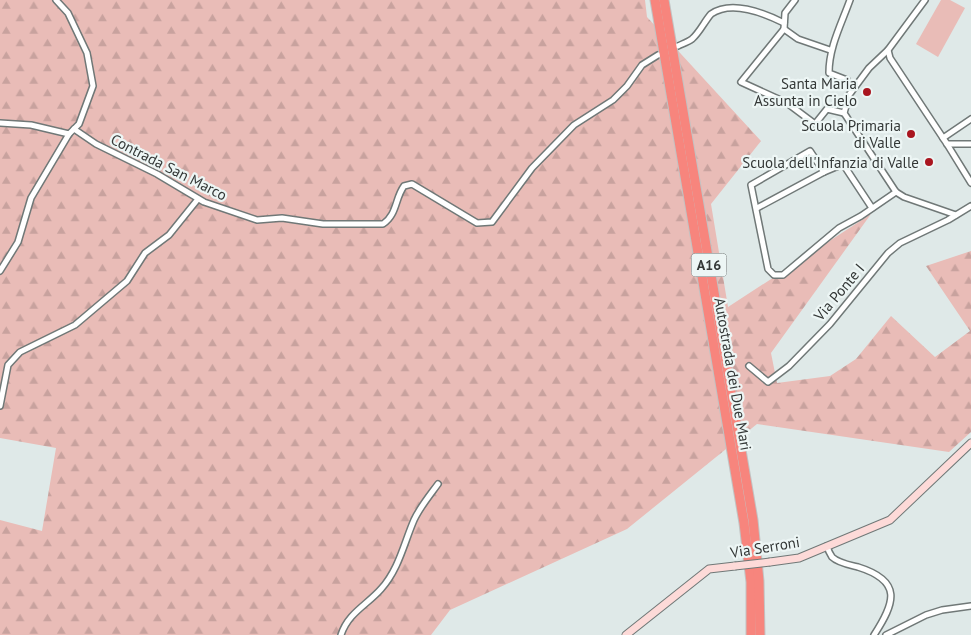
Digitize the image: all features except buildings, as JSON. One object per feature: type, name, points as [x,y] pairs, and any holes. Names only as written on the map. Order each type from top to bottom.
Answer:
[{"type":"highway","name":"Autostrada dei Due Mari","points":[[655,0],[683,137]]},
{"type":"highway","name":"Autostrada dei Due Mari","points":[[664,0],[683,137],[727,396],[757,553],[760,635]]},
{"type":"highway","name":"Autostrada dei Due Mari","points":[[727,396],[748,553],[752,606],[751,635]]},
{"type":"highway","points":[[757,553],[763,581],[765,606],[764,635]]},
{"type":"main road","name":"Via Serroni","points":[[626,635],[709,569],[799,558],[890,520],[971,443]]},
{"type":"street","points":[[0,271],[18,242],[31,198],[69,134],[79,124],[92,86],[87,53],[68,13],[56,0]]},
{"type":"street","points":[[795,0],[785,14],[784,26],[741,82],[787,104],[815,124],[827,109],[845,110]]},
{"type":"street","points":[[847,80],[828,73],[830,50],[850,0]]},
{"type":"street","points":[[925,0],[888,50],[869,68],[849,94],[845,110],[896,192],[904,197],[956,215]]},
{"type":"street","points":[[678,46],[691,40],[712,13],[726,5],[741,6],[758,11],[784,26],[798,39],[830,50]]},
{"type":"street","points":[[888,50],[890,58],[971,183]]},
{"type":"street","name":"Contrada San Marco","points":[[74,128],[96,144],[157,174],[204,202],[257,220],[282,218],[323,224],[384,224],[390,220],[400,191],[404,186],[412,184],[477,224],[492,222],[532,168],[574,125],[613,100],[628,86],[642,65],[658,55]]},
{"type":"street","points":[[943,138],[971,120]]},
{"type":"street","points":[[0,123],[31,125],[69,134]]},
{"type":"street","points":[[947,144],[971,144]]},
{"type":"street","points":[[824,172],[810,151],[752,185],[768,268],[774,275],[784,275],[839,228],[861,216],[896,192]]},
{"type":"street","points":[[757,208],[824,172],[843,164],[872,208]]},
{"type":"street","points":[[0,406],[8,364],[20,352],[75,325],[127,281],[145,253],[169,235],[198,198]]},
{"type":"street","name":"Via Ponte I","points":[[749,366],[768,382],[789,366],[830,324],[888,252],[900,243],[971,206]]},
{"type":"street","points":[[341,635],[352,614],[381,589],[391,576],[416,517],[438,484]]},
{"type":"street","points":[[827,546],[832,557],[866,570],[881,578],[890,586],[890,605],[886,617],[874,635]]},
{"type":"street","points":[[886,635],[926,615],[942,610],[971,606]]},
{"type":"green space","points":[[0,0],[645,0],[647,17],[761,141],[711,204],[728,307],[871,214],[771,353],[777,383],[830,376],[856,359],[891,316],[935,357],[970,331],[926,266],[971,251],[971,432],[949,452],[757,424],[627,529],[450,610],[431,635],[0,635],[0,520],[42,531],[56,448],[0,438]]},
{"type":"green space","points":[[941,0],[950,0],[965,8],[938,57],[916,44]]},
{"type":"place","name":"Santa Maria Assunta in Cielo","points":[[867,92]]},
{"type":"place","name":"Scuola Primaria di Valle","points":[[911,134]]},
{"type":"place","name":"Scuola dell'Infanzia di Valle","points":[[929,162]]}]
